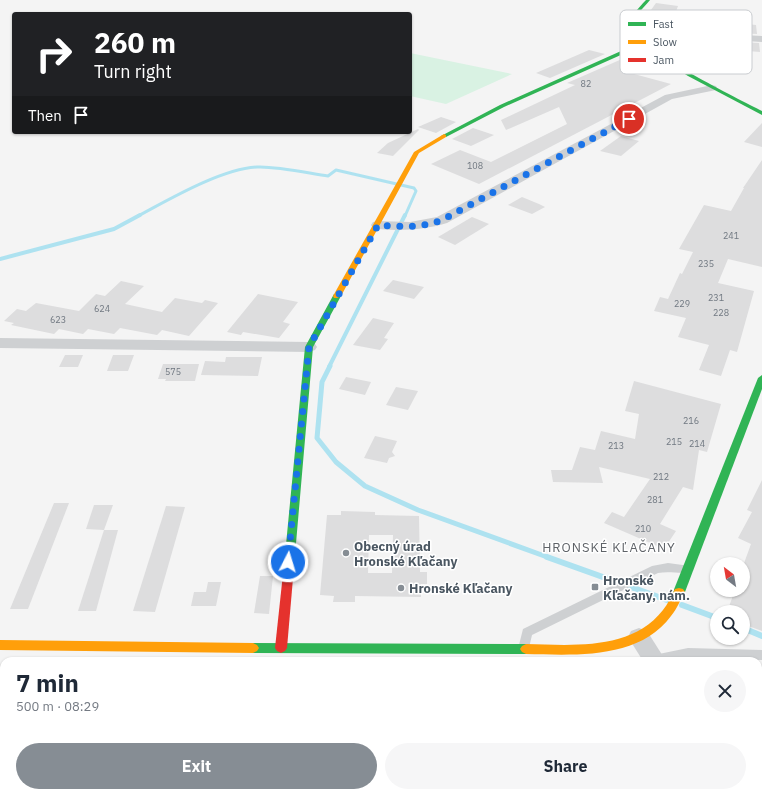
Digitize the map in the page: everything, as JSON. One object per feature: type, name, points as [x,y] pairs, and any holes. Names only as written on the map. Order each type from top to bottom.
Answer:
[{"type":"street","points":[[640,10],[648,0]]},
{"type":"street","points":[[752,38],[762,39]]},
{"type":"street","points":[[281,648],[309,347],[378,225],[409,164],[417,152],[443,136],[502,106],[620,53]]},
{"type":"street","points":[[689,74],[712,88],[762,113]]},
{"type":"street","points":[[378,225],[406,227],[430,225],[442,220],[669,97],[712,88]]},
{"type":"street","points":[[0,343],[309,347]]},
{"type":"street","points":[[0,645],[173,655],[281,648],[579,649],[609,646],[639,637],[655,625],[673,606],[762,378]]},
{"type":"street","points":[[639,637],[653,657]]},
{"type":"lane","points":[[524,649],[527,632],[656,569],[668,567],[688,569]]},
{"type":"lane","points":[[669,657],[688,653],[762,655]]},
{"type":"green space","points":[[412,53],[512,74],[446,104],[412,96]]},
{"type":"building","points":[[656,3],[678,6],[676,10],[651,10]]},
{"type":"building","points":[[752,25],[756,25],[757,34],[752,34]]},
{"type":"building","points":[[752,43],[759,43],[760,52],[752,51]]},
{"type":"building","points":[[589,50],[605,54],[550,78],[536,73]]},
{"type":"building","points":[[620,60],[620,74],[634,74],[671,84],[479,184],[431,164],[460,150],[491,162],[567,124],[559,107],[506,130],[501,120],[575,85],[567,83]]},
{"type":"building","points":[[441,117],[456,122],[436,133],[418,127]]},
{"type":"building","points":[[762,123],[762,147],[744,142]]},
{"type":"building","points":[[473,128],[494,135],[471,146],[452,139]]},
{"type":"building","points":[[418,129],[419,130],[393,156],[377,153],[388,143],[407,134],[412,134],[412,132]]},
{"type":"building","points":[[621,136],[639,141],[621,156],[600,151]]},
{"type":"building","points":[[762,160],[762,267],[728,259],[718,283],[754,291],[737,352],[730,350],[721,376],[699,370],[709,345],[678,337],[686,318],[654,311],[660,297],[668,299],[680,273],[682,274],[693,252],[679,249],[704,205],[731,211],[743,188]]},
{"type":"building","points":[[522,197],[545,207],[532,214],[508,205]]},
{"type":"building","points":[[472,217],[489,224],[455,245],[438,237]]},
{"type":"building","points":[[393,280],[424,287],[414,299],[383,291]]},
{"type":"building","points":[[121,281],[144,286],[125,304],[162,312],[175,298],[202,303],[205,300],[218,303],[189,336],[162,330],[157,335],[120,328],[114,334],[88,329],[83,334],[59,329],[54,334],[11,325],[14,323],[4,321],[17,309],[26,311],[36,303],[79,311],[96,294],[105,296]]},
{"type":"building","points":[[258,294],[298,302],[283,322],[290,324],[279,338],[243,332],[241,335],[227,332]]},
{"type":"building","points":[[373,318],[394,323],[384,338],[388,339],[380,350],[353,345]]},
{"type":"building","points":[[65,355],[83,355],[78,367],[59,367]]},
{"type":"building","points":[[113,355],[134,355],[128,371],[107,371]]},
{"type":"building","points":[[226,357],[262,357],[258,376],[201,375],[205,361],[225,362]]},
{"type":"building","points":[[163,364],[199,364],[195,381],[165,381],[166,379],[158,379]]},
{"type":"building","points":[[346,377],[371,382],[365,395],[339,389]]},
{"type":"building","points":[[634,381],[721,404],[707,452],[699,450],[693,490],[683,487],[660,524],[676,531],[664,549],[604,523],[612,512],[624,517],[650,479],[599,467],[603,483],[553,482],[551,470],[572,470],[580,447],[595,450],[601,431],[635,439],[639,414],[625,411]]},
{"type":"building","points":[[396,387],[418,391],[408,410],[386,405]]},
{"type":"building","points":[[375,436],[397,441],[392,452],[395,456],[389,458],[387,463],[364,458]]},
{"type":"building","points":[[762,480],[762,631],[750,627],[750,605],[730,605],[732,597],[750,597],[750,557],[746,557],[751,544],[738,538],[752,512],[747,510]]},
{"type":"building","points":[[54,503],[69,503],[28,609],[10,609]]},
{"type":"building","points":[[94,505],[113,505],[104,530],[86,529]]},
{"type":"building","points":[[166,506],[185,507],[155,612],[133,611]]},
{"type":"building","name":"Obecný úrad Hronské Kľačany","points":[[341,511],[375,512],[375,515],[419,516],[420,572],[427,572],[427,584],[421,584],[421,597],[355,596],[355,602],[333,602],[334,596],[320,595],[327,515],[341,515]],"holes":[[[369,535],[393,535],[392,573],[368,573]]]},
{"type":"building","points":[[104,530],[118,530],[96,611],[78,611]]},
{"type":"building","points":[[260,576],[273,576],[269,614],[254,613]]},
{"type":"building","points":[[208,582],[221,582],[216,606],[191,606],[194,592],[206,592]]},
{"type":"waterway","points":[[138,216],[212,179],[228,173],[257,167],[283,169],[328,176],[336,170],[414,188],[416,191],[405,216]]},
{"type":"waterway","points":[[0,259],[114,229],[140,215]]},
{"type":"waterway","points":[[329,367],[405,215]]},
{"type":"waterway","points":[[330,366],[322,382],[317,438],[336,462],[365,486],[418,510],[550,558]]},
{"type":"waterway","points":[[547,557],[667,600]]},
{"type":"waterway","points":[[682,605],[710,615]]},
{"type":"waterway","points":[[750,631],[762,636]]},
{"type":"traffic: fast","points":[[639,10],[648,0]]},
{"type":"traffic: fast","points":[[444,136],[502,106],[620,53]]},
{"type":"traffic: fast","points":[[688,74],[762,113]]},
{"type":"traffic: fast","points":[[290,555],[309,347],[337,296]]},
{"type":"traffic: fast","points":[[679,592],[762,378]]},
{"type":"traffic: fast","points":[[253,648],[526,649]]},
{"type":"traffic: slow","points":[[337,296],[417,152],[444,136]]},
{"type":"traffic: slow","points":[[526,649],[593,649],[634,639],[652,628],[667,613],[679,592]]},
{"type":"traffic: slow","points":[[0,645],[253,648]]},
{"type":"traffic: jam","points":[[281,648],[290,555]]},
{"type":"place","name":"Obecný úrad Hronské Kľačany","points":[[346,553]]},
{"type":"place","name":"Hronské Kľačany, nám.","points":[[595,587]]},
{"type":"place","name":"Hronské Kľačany","points":[[401,588]]},
{"type":"district","name":"HRONSKÉ KĽAČANY","points":[[609,547]]},
{"type":"route","points":[[288,562],[309,347],[378,225],[406,227],[430,225],[442,220],[629,119]]}]
